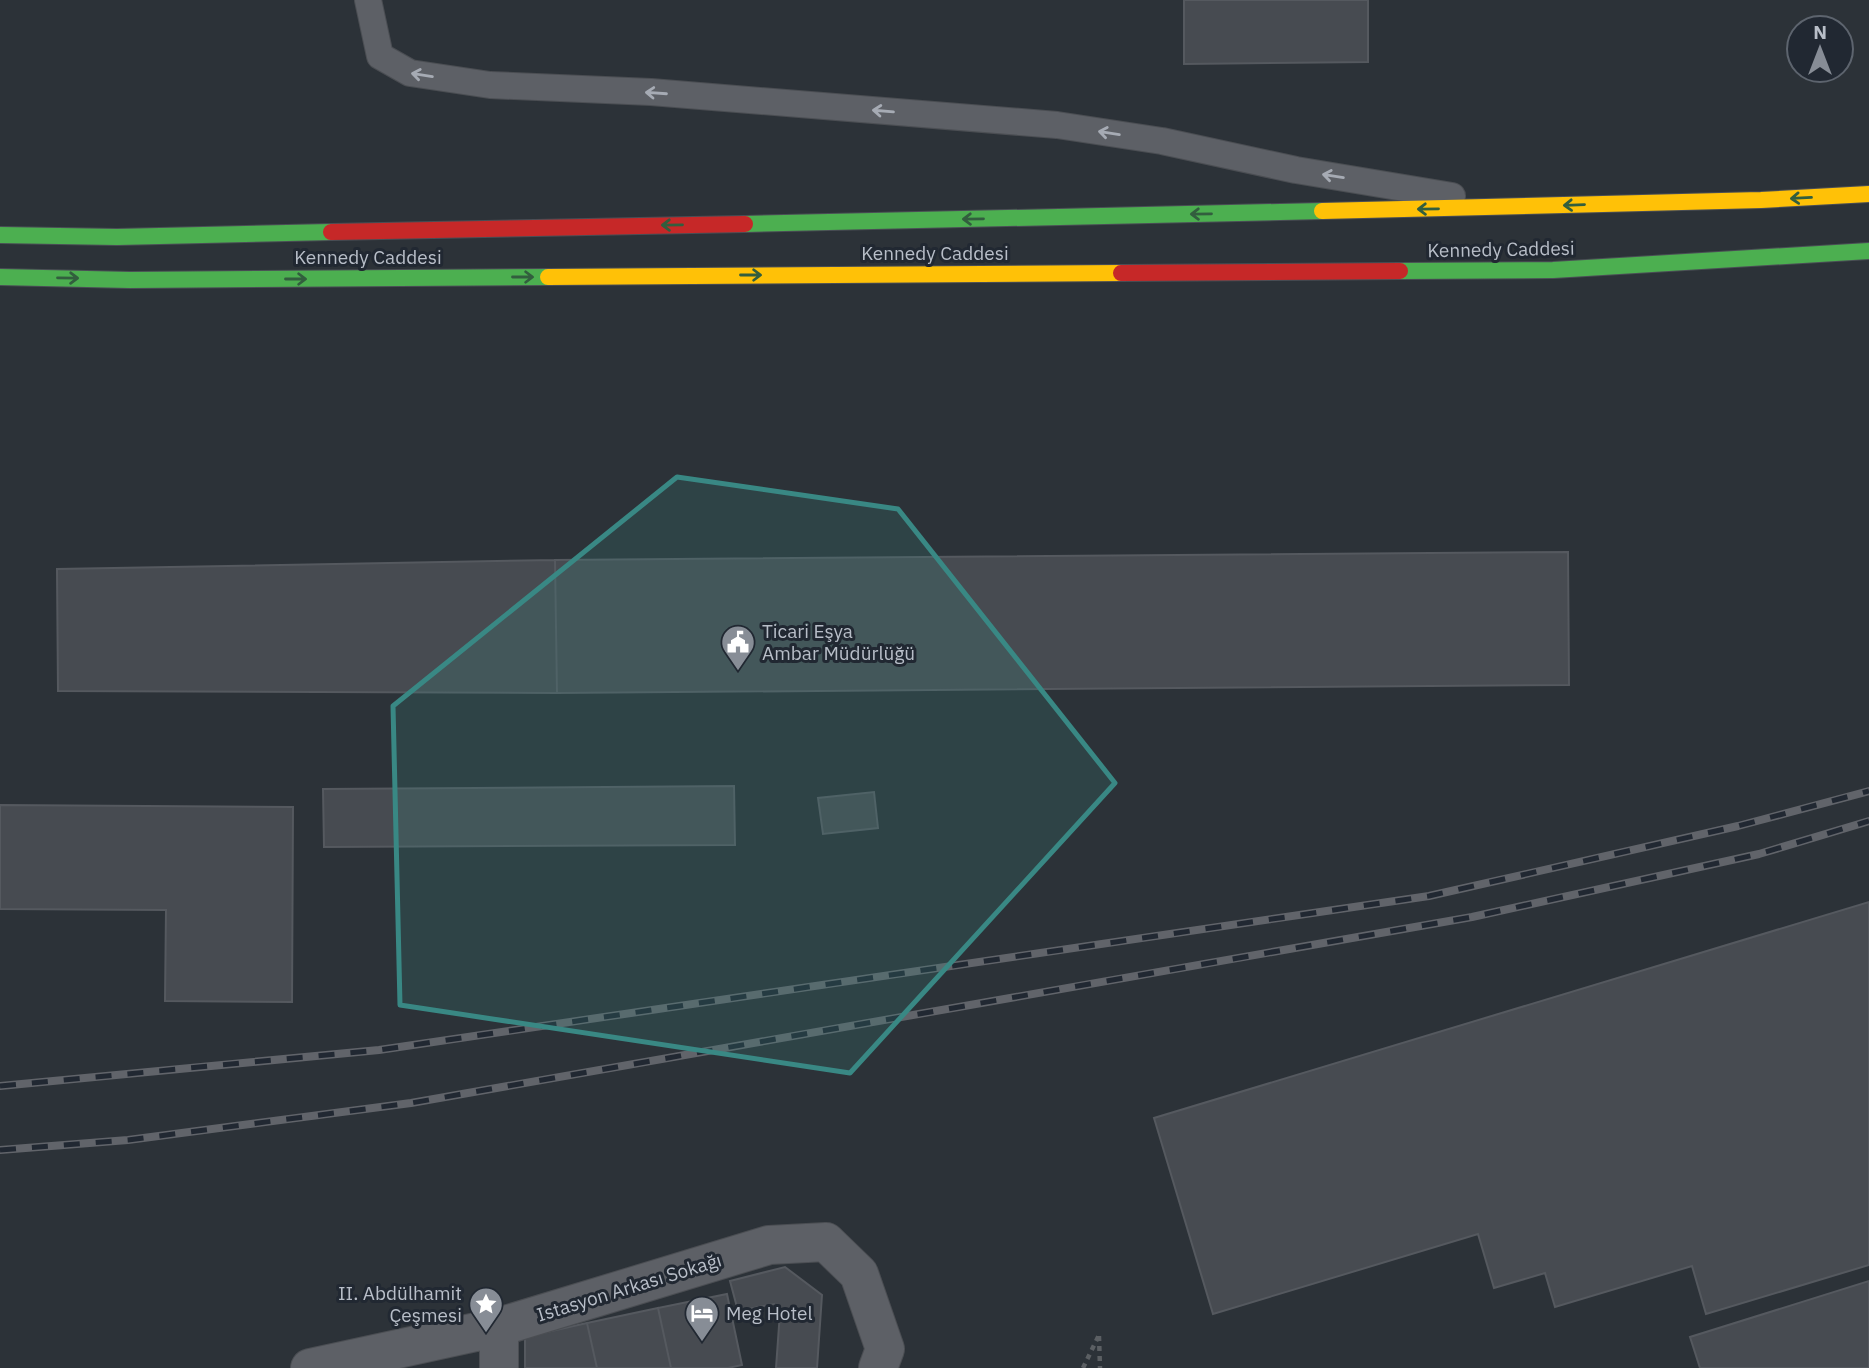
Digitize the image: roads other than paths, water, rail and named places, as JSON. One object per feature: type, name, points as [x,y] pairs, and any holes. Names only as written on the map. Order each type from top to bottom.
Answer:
[{"type":"main road","name":"Kennedy Caddesi","points":[[0,236],[117,237],[1521,207],[1869,194]]},
{"type":"main road","name":"Kennedy Caddesi","points":[[0,277],[130,280],[1553,270],[1869,251]]},
{"type":"street","name":"Istasyon Arkası Sokağı","points":[[310,1368],[499,1327],[769,1245],[826,1242],[859,1273],[881,1358]]},
{"type":"street","points":[[499,1327],[499,1368]]},
{"type":"lane","points":[[368,0],[380,56],[410,73],[490,85],[651,92],[1057,125],[1162,141],[1296,170],[1521,207]]},
{"type":"railway","points":[[0,1086],[379,1050],[1429,896],[1738,826],[1869,791]]},
{"type":"railway","points":[[0,1150],[128,1140],[411,1103],[1472,917],[1759,854],[1869,821]]},
{"type":"place","name":"Ticari Eşya Ambar Müdürlüğü","points":[[738,672]]},
{"type":"place","name":"II. Abdülhamit Çeşmesi","points":[[486,1334]]},
{"type":"place","name":"Meg Hotel","points":[[702,1343]]}]
